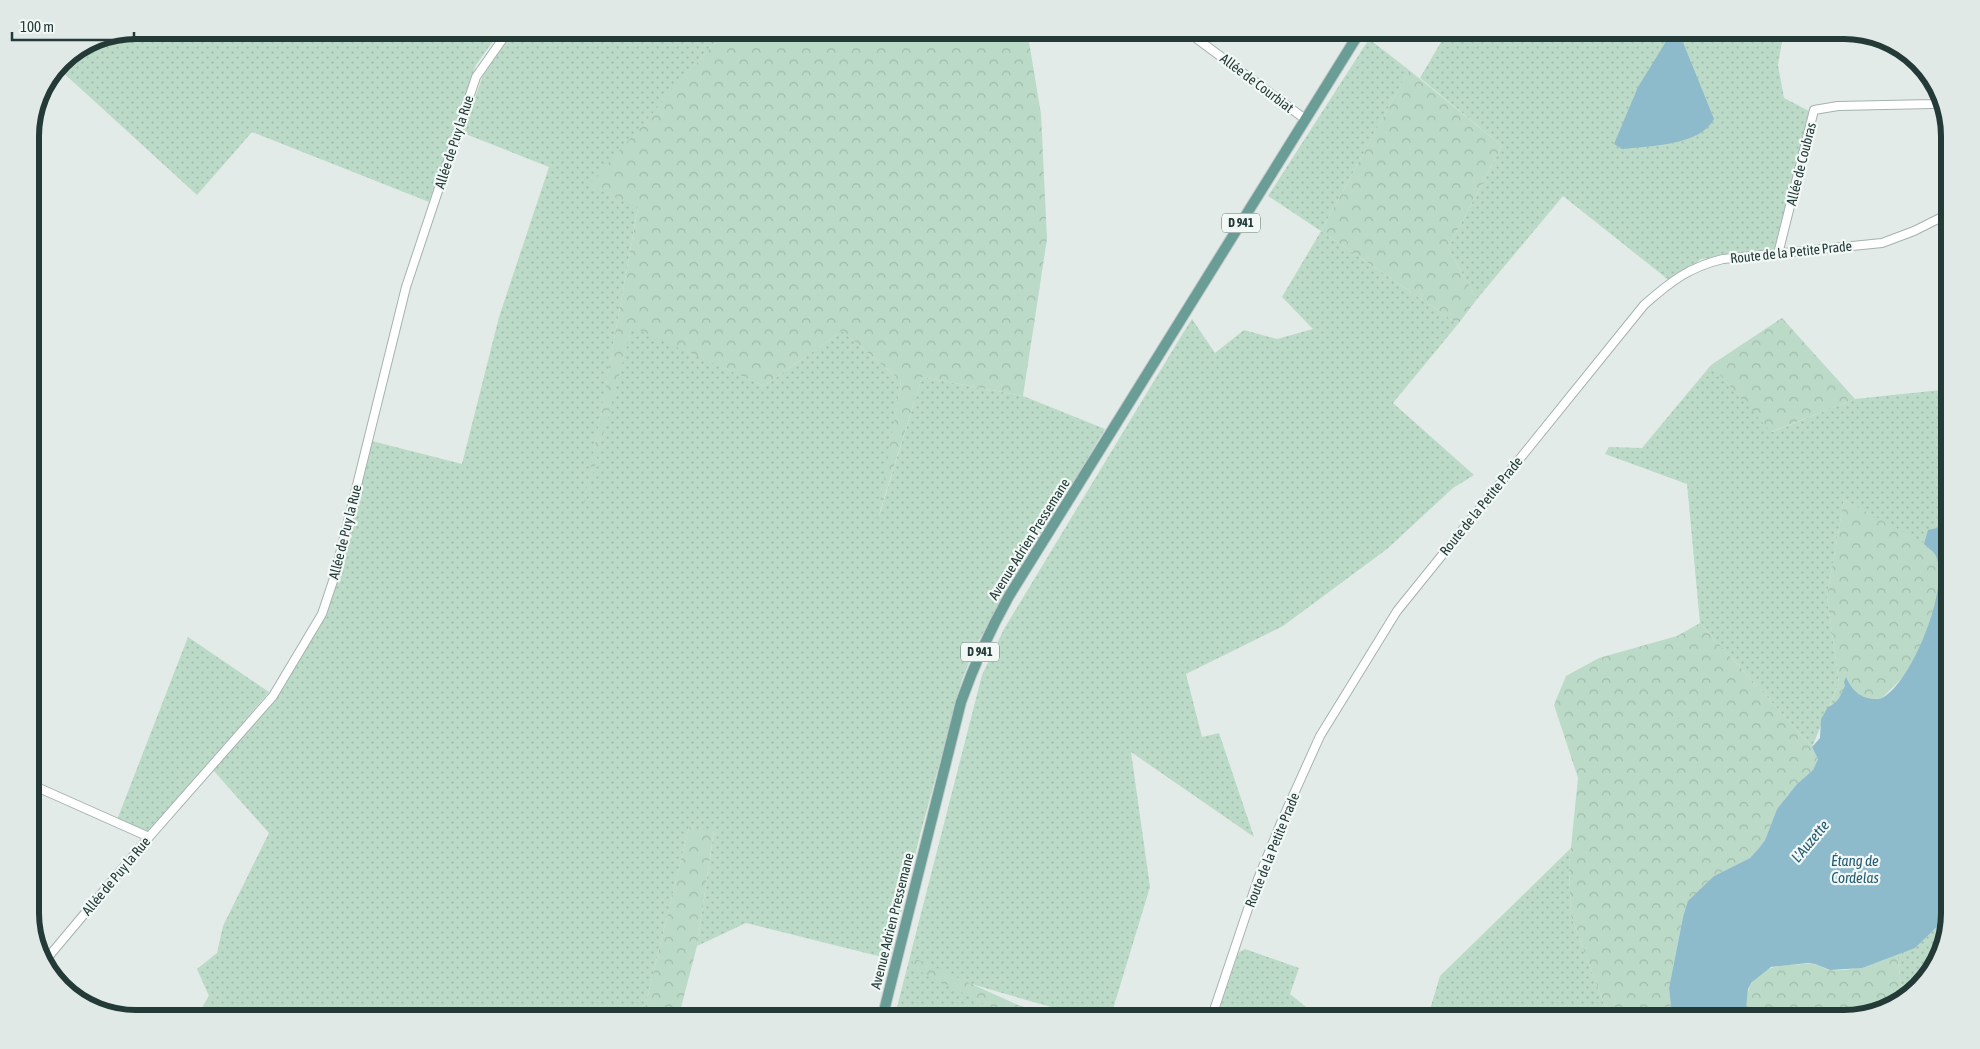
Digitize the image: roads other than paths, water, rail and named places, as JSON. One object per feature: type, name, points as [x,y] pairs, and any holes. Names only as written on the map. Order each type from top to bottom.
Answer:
[{"type":"main road","name":"D 941","points":[[1305,119],[1355,39]]},
{"type":"main road","name":"Avenue Adrien Pressemane","points":[[884,1010],[961,702],[990,630],[1009,596],[1305,119]]},
{"type":"street","name":"Allée de Puy la Rue","points":[[49,956],[149,837],[273,696],[322,614],[334,578],[406,288],[476,76],[503,39]]},
{"type":"street","name":"Allée de Courbiat","points":[[1198,39],[1305,119]]},
{"type":"street","name":"Allée de Coubras","points":[[1778,254],[1814,110],[1838,106],[1935,103]]},
{"type":"street","name":"Route de la Petite Prade","points":[[1214,1010],[1258,879],[1320,736],[1397,611],[1644,305],[1673,281],[1702,264],[1723,259],[1882,243],[1914,231],[1941,218]]},
{"type":"street","points":[[39,788],[149,837]]},
{"type":"water","points":[[1667,39],[1682,39],[1714,119],[1707,128],[1686,140],[1622,149],[1614,144],[1638,87]]},
{"type":"water","name":"Étang de Cordelas","points":[[1941,527],[1940,924],[1915,948],[1862,968],[1830,970],[1808,963],[1771,967],[1752,982],[1748,989],[1746,1010],[1670,1010],[1669,988],[1688,901],[1714,876],[1750,858],[1765,840],[1777,809],[1797,784],[1813,770],[1818,759],[1812,747],[1820,738],[1821,719],[1828,707],[1839,698],[1845,686],[1846,677],[1851,686],[1866,698],[1882,698],[1894,689],[1916,653],[1934,608],[1938,587],[1939,568],[1935,554],[1924,544],[1928,530]]},
{"type":"water label","name":"L'Auzette","points":[[1810,841]]}]
